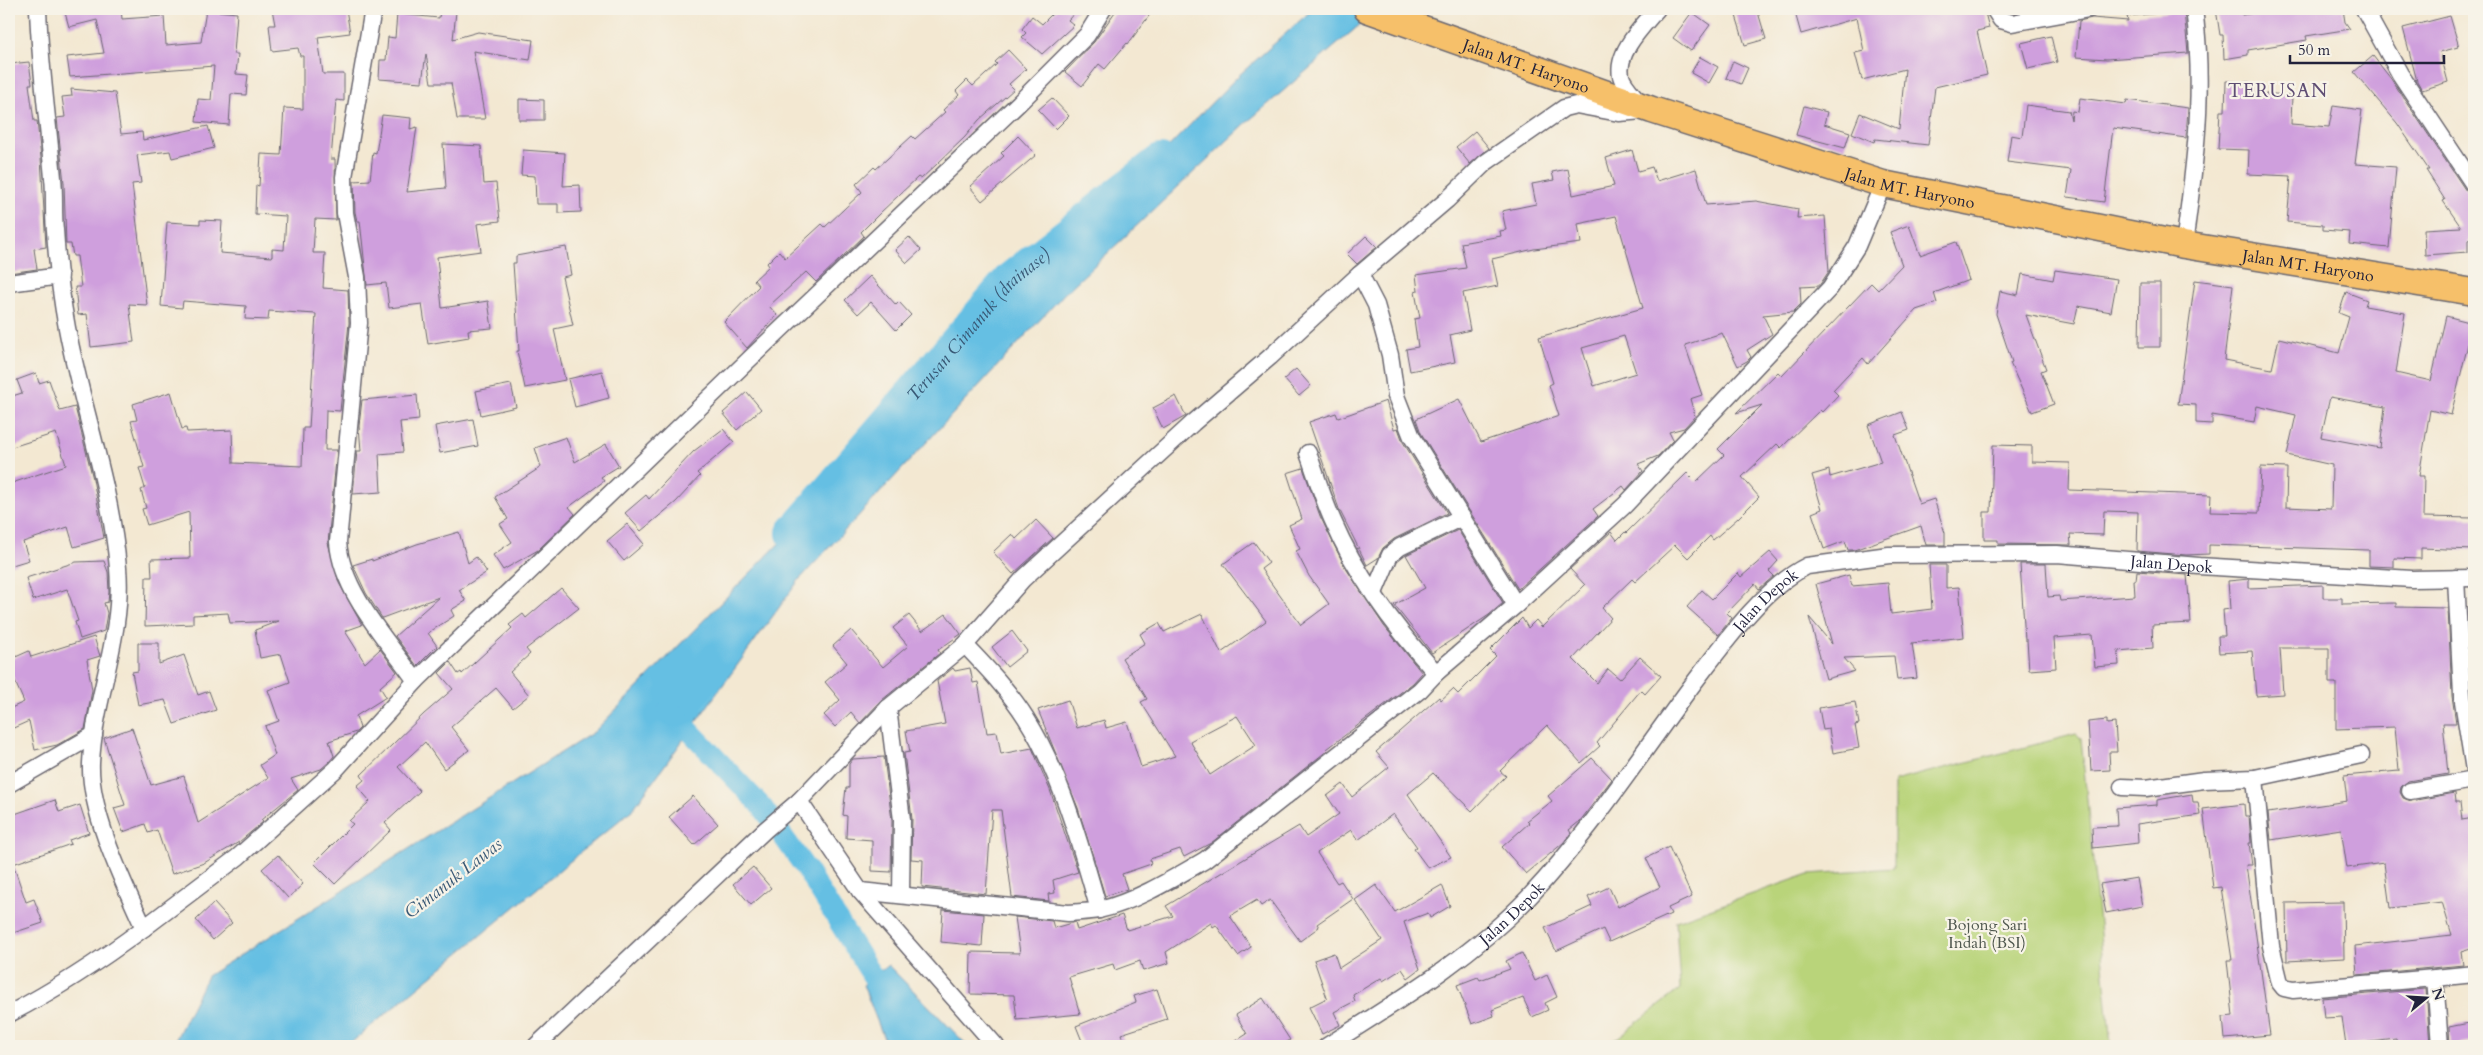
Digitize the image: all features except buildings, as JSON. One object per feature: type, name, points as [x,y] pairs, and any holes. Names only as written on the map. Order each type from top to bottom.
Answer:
[{"type":"main road","name":"Jalan MT. Haryono","points":[[1367,9],[1647,107],[1883,184],[2184,245],[2474,292]]},
{"type":"street","points":[[38,9],[40,55],[53,176],[54,229],[66,326],[78,384],[107,494],[118,568],[119,596],[116,623],[94,734],[91,765],[94,792],[104,828],[144,928]]},
{"type":"street","points":[[373,9],[344,177],[344,213],[357,277],[359,323],[338,542],[342,566],[350,585],[416,681]]},
{"type":"street","points":[[9,1014],[44,996],[104,958],[238,857],[329,775],[416,681],[758,350],[1019,104],[1087,35],[1104,9]]},
{"type":"street","points":[[536,1046],[765,830],[799,801],[888,708],[965,645],[1023,579],[1193,423],[1270,357],[1360,274],[1440,206],[1486,163],[1564,108],[1576,105],[1619,113],[1647,107],[1621,78],[1621,67],[1626,50],[1657,9]]},
{"type":"street","points":[[1994,9],[2000,20],[2012,23],[2089,9]]},
{"type":"street","points":[[2184,245],[2197,151],[2200,85],[2199,47],[2194,9]]},
{"type":"street","points":[[2364,9],[2400,74],[2474,184]]},
{"type":"street","points":[[860,891],[1068,913],[1099,910],[1147,891],[1205,860],[1420,690],[1436,673],[1516,605],[1625,504],[1830,288],[1857,246],[1883,184]]},
{"type":"street","points":[[1360,274],[1376,305],[1390,355],[1396,396],[1412,437],[1516,605]]},
{"type":"street","points":[[9,283],[60,276]]},
{"type":"street","points":[[1308,452],[1333,521],[1374,593],[1419,654],[1436,673]]},
{"type":"street","points":[[1374,593],[1390,555],[1462,517]]},
{"type":"street","name":"Jalan Depok","points":[[1327,1046],[1439,972],[1482,941],[1530,896],[1593,822],[1732,634],[1778,586],[1796,571],[1807,566],[1889,555],[2058,554],[2198,566],[2412,579],[2474,578]]},
{"type":"street","points":[[2456,578],[2462,695],[2474,770]]},
{"type":"street","points":[[965,645],[999,681],[1026,718],[1045,754],[1077,832],[1099,910]]},
{"type":"street","points":[[888,708],[902,820],[901,895]]},
{"type":"street","points":[[9,784],[94,734]]},
{"type":"street","points":[[2122,787],[2146,788],[2204,780],[2255,778],[2361,755]]},
{"type":"street","points":[[2255,778],[2271,946],[2278,977],[2284,988],[2292,990],[2474,974]]},
{"type":"street","points":[[2410,791],[2474,780]]},
{"type":"street","points":[[799,801],[860,891],[996,1046]]},
{"type":"street","points":[[2435,978],[2440,1046]]},
{"type":"green space","name":"Bojong Sari Indah (BSI)","points":[[2076,734],[2081,738],[2111,1046],[1607,1046],[1680,989],[1676,921],[1809,874],[1894,868],[1894,781]]},
{"type":"water","name":"Cimanuk Lawas","points":[[1313,9],[1378,9],[1245,124],[1064,294],[799,580],[633,809],[347,1046],[179,1046],[175,1041],[207,976],[594,732],[1238,76]]},
{"type":"water","points":[[888,965],[968,1046],[887,1046],[863,985]]},
{"type":"waterway","name":"Terusan Cimanuk (drainase)","points":[[795,533],[1011,281],[1161,163]]},
{"type":"waterway","points":[[669,709],[763,808],[806,869],[873,977]]},
{"type":"district","name":"TERUSAN","points":[[2278,90]]}]
